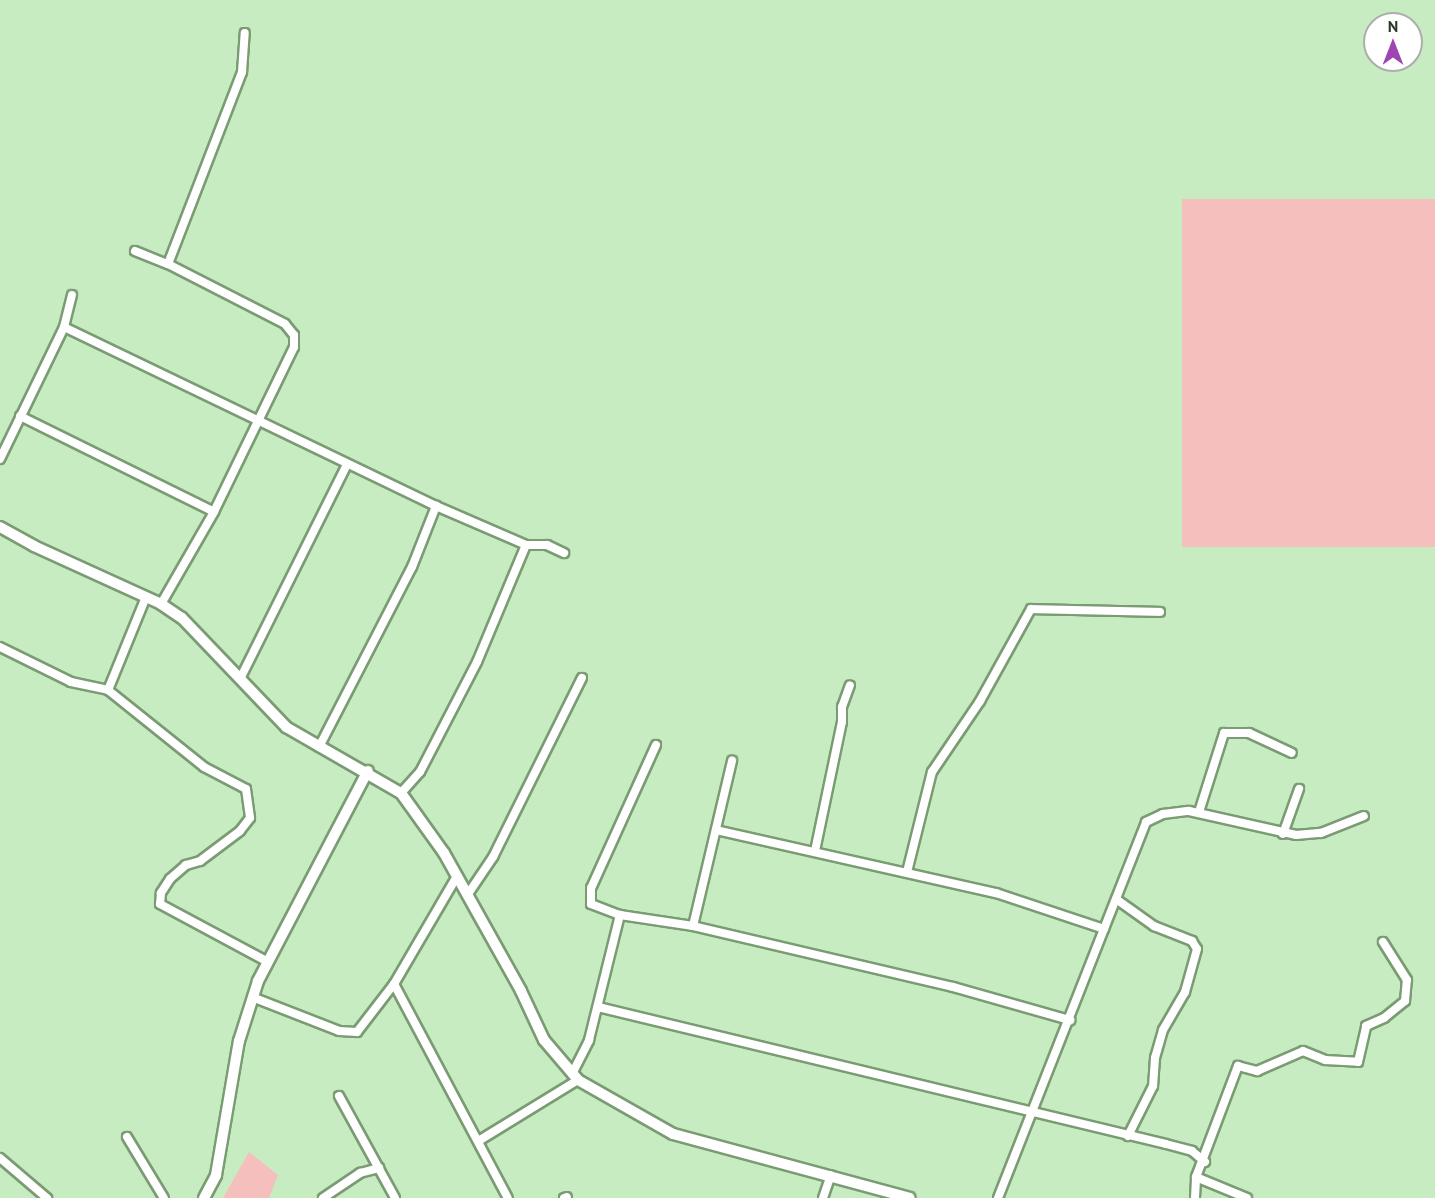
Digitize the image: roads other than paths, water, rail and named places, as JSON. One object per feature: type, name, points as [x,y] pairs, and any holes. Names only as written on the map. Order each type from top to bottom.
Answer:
[{"type":"street","points":[[168,264],[242,72],[245,33]]},
{"type":"street","points":[[135,251],[168,264],[291,330],[294,347],[256,421],[214,512],[161,604]]},
{"type":"street","points":[[0,459],[64,327],[72,295]]},
{"type":"street","points":[[64,327],[436,506],[526,545],[547,545],[564,553]]},
{"type":"street","points":[[20,417],[214,512]]},
{"type":"street","points":[[240,679],[347,464]]},
{"type":"street","points":[[319,747],[412,567],[436,506]]},
{"type":"street","points":[[0,526],[34,546],[161,604],[182,618],[279,720],[319,747],[368,771],[401,793],[428,828],[468,894],[544,1040],[575,1077],[673,1134],[910,1198]]},
{"type":"street","points":[[401,793],[420,772],[477,662],[526,545]]},
{"type":"street","points":[[108,690],[146,597]]},
{"type":"street","points":[[907,872],[932,772],[980,701],[1031,609],[1160,612]]},
{"type":"street","points":[[0,647],[71,682],[108,690],[204,766],[246,789],[250,818],[240,831],[178,872],[161,893],[160,904],[268,962]]},
{"type":"street","points":[[468,894],[493,857],[582,678]]},
{"type":"street","points":[[815,851],[842,722],[842,707],[850,685]]},
{"type":"street","points":[[1199,812],[1224,733],[1249,733],[1292,753]]},
{"type":"street","points":[[656,745],[588,895],[591,904],[620,915],[693,926],[953,987],[1070,1020]]},
{"type":"street","points":[[693,926],[732,761]]},
{"type":"street","points":[[204,1198],[216,1175],[239,1041],[252,997],[368,771]]},
{"type":"street","points":[[1283,834],[1299,789]]},
{"type":"street","points":[[998,1198],[1070,1020],[1146,822],[1163,814],[1199,812],[1283,834],[1321,833],[1364,816]]},
{"type":"street","points":[[716,830],[907,872],[1016,899],[1104,929]]},
{"type":"street","points":[[252,997],[352,1033],[360,1030],[394,984],[457,876]]},
{"type":"street","points":[[1116,899],[1154,926],[1192,940],[1197,949],[1185,992],[1163,1030],[1155,1058],[1153,1086],[1128,1136]]},
{"type":"street","points":[[480,1140],[575,1077],[589,1040],[620,915]]},
{"type":"street","points":[[1195,1198],[1197,1177],[1205,1161],[1238,1066],[1257,1071],[1303,1051],[1325,1060],[1358,1062],[1366,1026],[1384,1018],[1405,1001],[1407,980],[1383,942]]},
{"type":"street","points":[[394,984],[480,1140],[508,1198]]},
{"type":"street","points":[[598,1006],[1192,1151],[1205,1161]]},
{"type":"street","points":[[339,1096],[395,1198]]},
{"type":"street","points":[[127,1137],[164,1198]]},
{"type":"street","points":[[1,1161],[47,1198]]},
{"type":"street","points":[[323,1198],[360,1173],[379,1168]]},
{"type":"street","points":[[823,1198],[831,1175]]},
{"type":"street","points":[[1197,1177],[1248,1198]]}]
